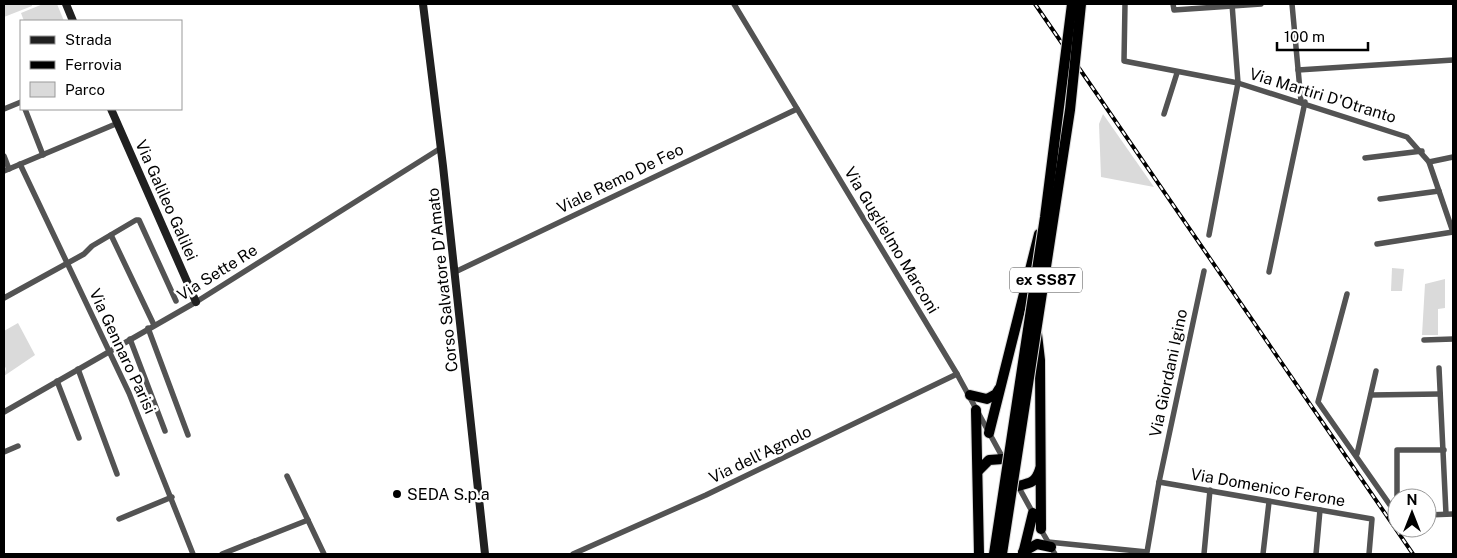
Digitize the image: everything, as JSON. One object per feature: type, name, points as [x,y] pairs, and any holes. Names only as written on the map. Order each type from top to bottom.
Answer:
[{"type":"highway","name":"ex SS87","points":[[994,554],[1046,212],[1072,4]]},
{"type":"highway","name":"ex SS87","points":[[1002,554],[1070,110],[1081,4]]},
{"type":"highway","points":[[989,433],[1046,212]]},
{"type":"highway","points":[[1037,333],[1040,360],[1041,529]]},
{"type":"highway","points":[[970,395],[979,399],[991,398],[1001,386]]},
{"type":"highway","points":[[976,410],[979,554]]},
{"type":"highway","points":[[978,471],[989,460],[1003,458]]},
{"type":"highway","points":[[1020,490],[1033,483],[1038,477],[1041,466]]},
{"type":"highway","points":[[1023,553],[1033,514]]},
{"type":"highway","points":[[1023,553],[1037,544],[1051,548]]},
{"type":"street","points":[[66,4],[73,20]]},
{"type":"street","name":"Corso Salvatore D'Amato","points":[[423,4],[455,272],[485,554]]},
{"type":"street","name":"Via Guglielmo Marconi","points":[[734,4],[970,395],[976,410],[1051,548]]},
{"type":"street","name":"Via Martiri D'Otranto","points":[[1124,4],[1124,61],[1177,73],[1238,83],[1397,132],[1407,137],[1422,151],[1429,162],[1453,232]]},
{"type":"street","points":[[1173,4],[1174,10],[1261,4]]},
{"type":"street","points":[[1269,272],[1303,102],[1292,4]]},
{"type":"street","points":[[1209,235],[1238,83],[1232,5]]},
{"type":"street","points":[[1298,70],[1453,60]]},
{"type":"street","points":[[1164,114],[1177,73]]},
{"type":"street","points":[[4,109],[20,102]]},
{"type":"street","name":"Viale Remo De Feo","points":[[455,272],[797,109]]},
{"type":"street","points":[[25,110],[43,155]]},
{"type":"street","name":"Via Galileo Galilei","points":[[112,110],[196,302]]},
{"type":"street","points":[[4,156],[6,170],[118,123]]},
{"type":"street","name":"Via Sette Re","points":[[4,412],[151,326],[196,302],[441,148]]},
{"type":"street","points":[[1365,158],[1422,151]]},
{"type":"street","points":[[1429,162],[1453,157]]},
{"type":"street","name":"Via Gennaro Parisi","points":[[20,164],[109,352],[172,497],[193,554]]},
{"type":"street","points":[[1380,199],[1440,191]]},
{"type":"street","points":[[4,298],[68,263],[111,235],[139,220],[176,300]]},
{"type":"street","points":[[1377,244],[1453,232]]},
{"type":"street","points":[[111,235],[151,326],[188,435]]},
{"type":"street","name":"Via Giordani Igino","points":[[1051,548],[1147,552],[1159,482],[1204,270]]},
{"type":"street","points":[[1347,294],[1318,402],[1357,454],[1387,500]]},
{"type":"street","points":[[130,339],[165,431]]},
{"type":"street","points":[[1424,340],[1453,339]]},
{"type":"street","points":[[1439,368],[1446,514]]},
{"type":"street","points":[[78,369],[117,474]]},
{"type":"street","points":[[1357,454],[1376,371]]},
{"type":"street","name":"Via dell'Agnolo","points":[[573,554],[706,495],[957,374]]},
{"type":"street","points":[[57,381],[79,438]]},
{"type":"street","points":[[1371,396],[1440,394]]},
{"type":"street","points":[[4,452],[18,446]]},
{"type":"street","points":[[1397,488],[1397,450],[1444,450]]},
{"type":"street","points":[[287,476],[324,554]]},
{"type":"street","name":"Via Domenico Ferone","points":[[1159,482],[1372,519],[1370,554]]},
{"type":"street","points":[[1204,554],[1210,490]]},
{"type":"street","points":[[119,519],[172,497]]},
{"type":"street","points":[[1263,554],[1270,502]]},
{"type":"street","points":[[1316,554],[1320,510]]},
{"type":"street","points":[[1437,514],[1453,514]]},
{"type":"street","points":[[222,554],[234,552],[308,520]]},
{"type":"green space","points":[[4,4],[32,4],[32,6],[4,17]]},
{"type":"green space","points":[[43,4],[57,4],[64,20],[24,20],[21,13]]},
{"type":"green space","points":[[1103,114],[1154,187],[1101,177],[1099,124]]},
{"type":"green space","points":[[1392,268],[1404,269],[1402,291],[1391,291]]},
{"type":"green space","points":[[1445,279],[1445,308],[1438,309],[1438,335],[1422,335],[1425,284]]},
{"type":"green space","points":[[18,323],[35,355],[4,376],[6,369],[4,364],[4,331]]},
{"type":"railway","points":[[1035,4],[1413,554]]},
{"type":"place","name":"SEDA S.p.a","points":[[397,494]]}]
